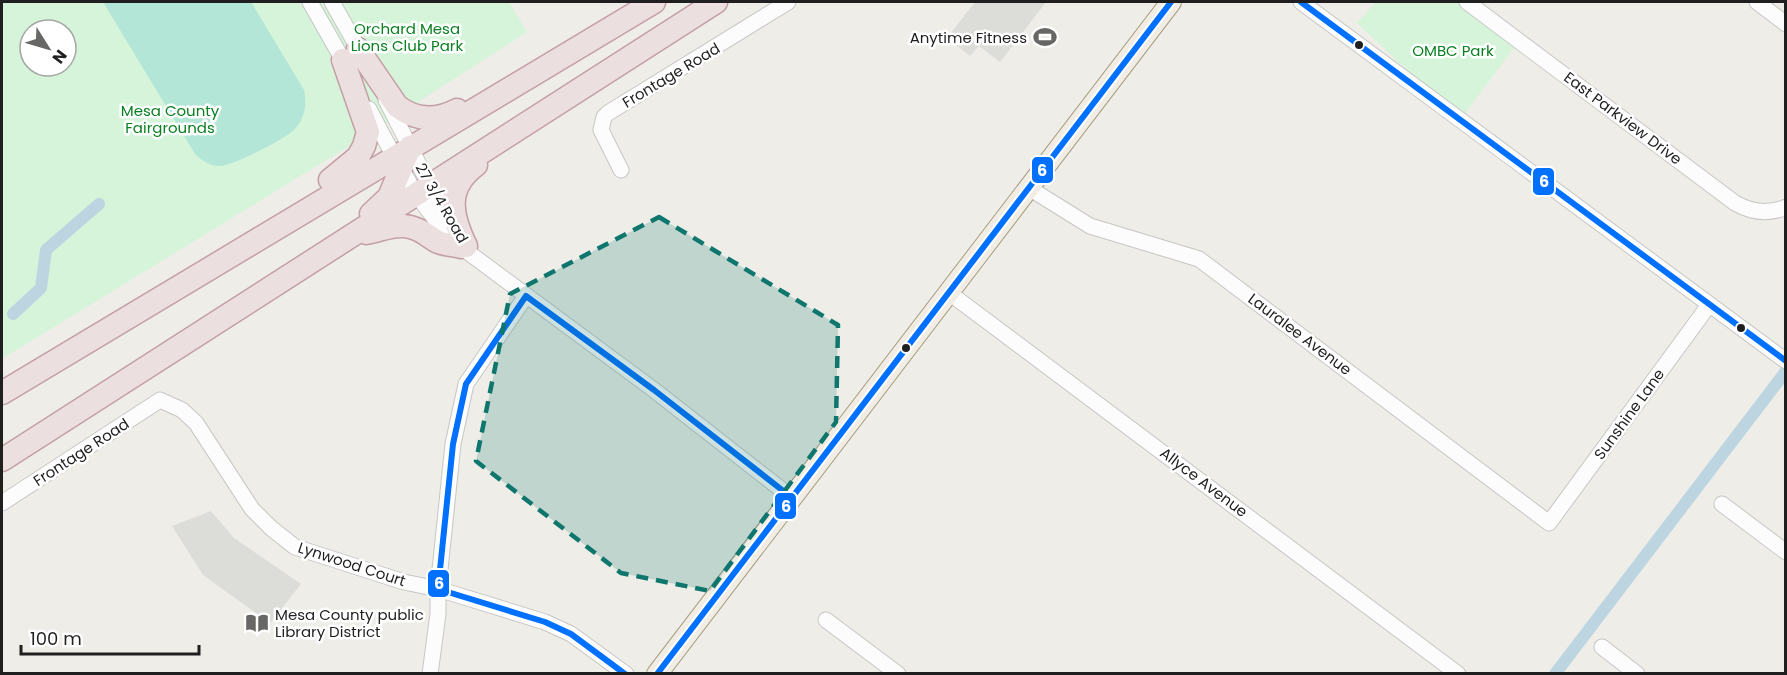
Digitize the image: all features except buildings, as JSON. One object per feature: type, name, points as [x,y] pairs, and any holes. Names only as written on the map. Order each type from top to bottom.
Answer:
[{"type":"highway","points":[[2,460],[716,2]]},
{"type":"highway","points":[[351,55],[397,106],[414,116],[436,118],[444,116],[651,3]]},
{"type":"highway","points":[[2,393],[178,287],[402,157],[651,3]]},
{"type":"highway","points":[[468,250],[459,232],[453,211],[456,189],[464,175],[477,164],[596,91],[639,51]]},
{"type":"highway","points":[[178,287],[343,171],[358,157],[368,132],[351,55]]},
{"type":"highway","points":[[356,234],[370,214],[389,197],[402,157]]},
{"type":"highway","points":[[356,234],[404,226],[420,230],[440,243],[468,250]]},
{"type":"main road","points":[[657,674],[1171,2]]},
{"type":"street","points":[[310,2],[351,55]]},
{"type":"street","points":[[332,2],[351,55],[402,157]]},
{"type":"street","name":"Frontage Road","points":[[621,170],[600,130],[604,117],[788,2]]},
{"type":"street","points":[[1301,2],[1785,361]]},
{"type":"street","name":"East Parkview Drive","points":[[1467,2],[1735,203],[1748,210],[1764,212],[1785,207]]},
{"type":"street","points":[[1757,2],[1785,24]]},
{"type":"street","name":"27 3/4 Road","points":[[402,157],[424,190]]},
{"type":"street","name":"27 3/4 Road","points":[[402,157],[424,190],[443,230],[526,296],[645,384],[791,497]]},
{"type":"street","name":"Lauralee Avenue","points":[[1029,188],[1090,226],[1199,259],[1549,523]]},
{"type":"street","name":"Allyce Avenue","points":[[948,292],[1458,674]]},
{"type":"street","points":[[430,674],[438,614],[438,589],[453,444],[466,384],[526,296]]},
{"type":"street","name":"Sunshine Lane","points":[[1549,523],[1709,305]]},
{"type":"street","name":"Frontage Road","points":[[2,503],[160,400]]},
{"type":"street","name":"Lynwood Court","points":[[160,400],[182,410],[196,423],[252,509],[295,547],[404,582],[438,589],[545,622],[571,634],[626,674]]},
{"type":"street","points":[[1722,504],[1785,552]]},
{"type":"street","points":[[826,620],[898,674]]},
{"type":"street","points":[[1602,647],[1636,674]]},
{"type":"highlighted area","points":[[659,217],[838,325],[836,422],[710,591],[621,573],[476,461],[510,294]]},
{"type":"green space","name":"Mesa County Fairgrounds","points":[[2,2],[509,2],[527,32],[359,140],[2,359]]},
{"type":"green space","points":[[103,2],[251,2],[304,90],[304,111],[298,125],[281,139],[235,162],[219,166],[206,162],[195,154]]},
{"type":"green space","name":"OMBC Park","points":[[1376,2],[1463,2],[1519,41],[1460,120],[1357,23]]},
{"type":"shaded area","points":[[975,2],[1046,2],[1000,62],[979,46],[970,56],[947,38]]},
{"type":"shaded area","points":[[211,511],[234,538],[301,584],[270,623],[203,575],[172,526]]},
{"type":"waterway","points":[[13,314],[41,288],[46,250],[99,204]]},
{"type":"waterway","points":[[1555,674],[1786,371]]},
{"type":"transit line","name":"6","points":[[657,674],[1171,2]]},
{"type":"transit line","name":"6","points":[[1301,2],[1786,361]]},
{"type":"transit line","name":"6","points":[[625,674],[571,634],[545,622],[438,589],[453,444],[466,384],[526,296],[654,390],[791,497]]},
{"type":"place","name":"Anytime Fitness","points":[[1045,37]]},
{"type":"place","name":"Mesa County public Library District","points":[[257,623]]},
{"type":"park label","name":"Orchard Mesa Lions Club Park","points":[[407,36]]}]
